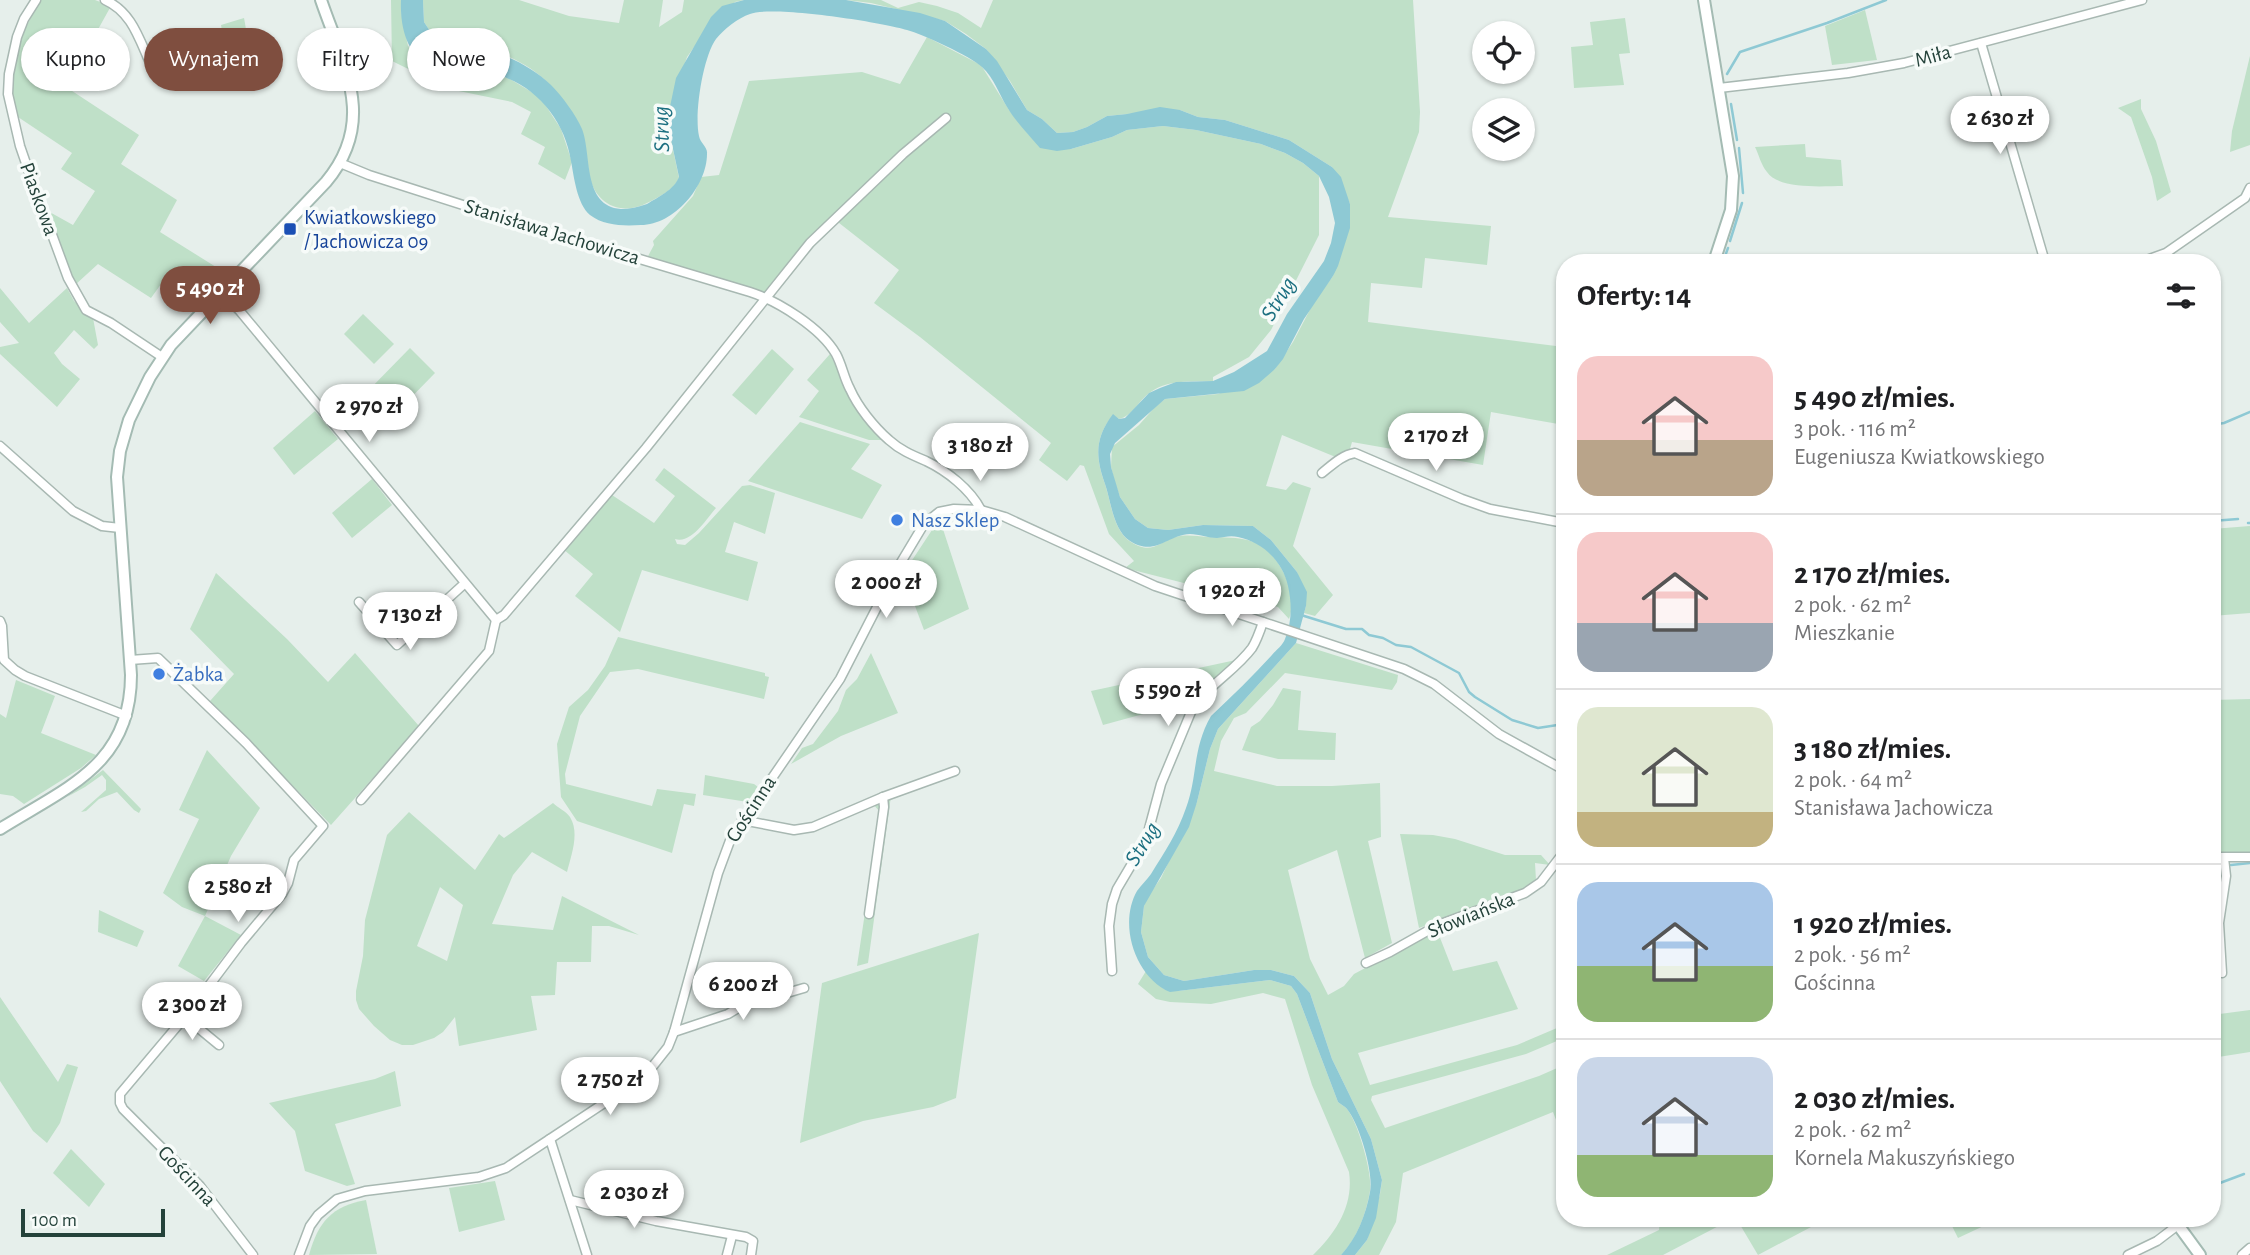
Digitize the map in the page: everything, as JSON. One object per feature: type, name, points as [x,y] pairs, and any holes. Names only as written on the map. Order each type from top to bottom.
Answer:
[{"type":"street","name":"Piaskowa","points":[[36,0],[24,19],[18,37],[9,74],[8,94],[30,175],[68,278],[86,310],[162,357]]},
{"type":"street","points":[[104,0],[122,9],[132,23],[144,50]]},
{"type":"street","points":[[0,829],[92,770],[118,739],[127,716],[131,692],[130,660],[117,477],[123,435],[162,357],[220,292],[326,182],[340,163],[353,130],[354,104],[348,77],[321,0]]},
{"type":"street","points":[[1704,0],[1733,176],[1733,197],[1728,222],[1717,254]]},
{"type":"street","name":"Miła","points":[[1719,88],[1880,68],[2143,0]]},
{"type":"street","points":[[1981,43],[2043,254]]},
{"type":"street","points":[[361,800],[489,651],[496,620],[504,615],[588,519],[810,243],[903,154],[947,118]]},
{"type":"street","name":"Stanisława Jachowicza","points":[[340,163],[369,175],[516,222],[766,298],[807,325],[830,346],[856,401],[883,435],[898,448],[952,477],[968,492],[981,510]]},
{"type":"street","points":[[2163,254],[2245,198],[2250,188]]},
{"type":"street","points":[[220,292],[245,317],[496,620]]},
{"type":"street","points":[[0,446],[73,511],[102,526],[120,528]]},
{"type":"street","points":[[1322,473],[1355,453],[1490,509],[1556,521]]},
{"type":"street","name":"Gościnna","points":[[299,1255],[310,1226],[318,1215],[337,1199],[365,1191],[479,1177],[494,1172],[519,1161],[636,1082],[660,1058],[674,1032],[725,850],[742,820],[840,678],[894,574],[924,524],[939,512],[966,508],[981,510],[1031,528],[1155,586],[1404,668],[1426,679],[1499,734],[1556,766]]},
{"type":"street","points":[[359,602],[397,645],[464,584]]},
{"type":"street","points":[[0,621],[4,660],[15,670],[36,681],[127,716]]},
{"type":"street","points":[[1112,971],[1109,926],[1112,904],[1117,889],[1146,840],[1161,784],[1186,723],[1197,701],[1251,649],[1268,624]]},
{"type":"street","points":[[130,660],[158,658],[246,743],[323,826],[294,860],[282,894],[185,1017],[219,1045]]},
{"type":"street","points":[[742,820],[794,830],[813,827],[883,797],[956,771]]},
{"type":"street","points":[[869,914],[884,807],[883,797]]},
{"type":"street","points":[[2221,858],[2250,857]]},
{"type":"street","points":[[2221,910],[2226,876],[2224,858]]},
{"type":"street","name":"Słowiańska","points":[[1366,963],[1438,925],[1525,893],[1541,881],[1556,862]]},
{"type":"street","points":[[674,1032],[728,1014],[743,1004],[766,995],[780,995],[804,988]]},
{"type":"street","name":"Gościnna","points":[[185,1017],[122,1090],[120,1099],[123,1109],[206,1193],[253,1255]]},
{"type":"street","points":[[550,1139],[587,1255]]},
{"type":"street","points":[[570,1200],[656,1221],[751,1239],[751,1255]]},
{"type":"street","points":[[2128,1255],[2157,1241],[2171,1227]]},
{"type":"street","points":[[2180,1227],[2200,1255]]},
{"type":"street","points":[[727,1255],[732,1236]]},
{"type":"street","points":[[2242,1255],[2250,1248]]},
{"type":"green space","points":[[41,0],[95,0],[111,6],[99,28],[27,28]]},
{"type":"green space","points":[[391,0],[401,0],[407,41],[407,68],[393,61]]},
{"type":"green space","points":[[423,0],[519,0],[569,16],[619,23],[624,0],[663,0],[659,27],[682,12],[684,0],[744,0],[735,2],[687,57],[667,121],[679,178],[677,182],[670,190],[656,198],[630,208],[607,203],[595,191],[587,159],[554,90],[524,64],[510,57],[510,28],[428,28],[424,22]]},
{"type":"green space","points":[[846,0],[881,0],[898,8],[919,2],[958,13],[981,28],[993,0],[1413,0],[1419,132],[1388,217],[1491,226],[1487,265],[1425,258],[1422,288],[1371,283],[1368,322],[1556,346],[1556,424],[1491,412],[1483,465],[1352,442],[1350,449],[1338,458],[1282,435],[1266,486],[1286,490],[1293,482],[1311,488],[1293,546],[1333,595],[1315,616],[1304,613],[1306,606],[1297,572],[1271,540],[1253,526],[1203,525],[1168,530],[1148,528],[1135,519],[1120,497],[1111,467],[1112,447],[1165,399],[1218,394],[1275,369],[1315,300],[1333,276],[1350,204],[1332,167],[1289,140],[1225,120],[1198,117],[1180,110],[1107,116],[1073,132],[1057,133],[1027,110],[986,49],[966,34],[945,21],[871,3]]},
{"type":"green space","points":[[1865,10],[1877,60],[1832,65],[1825,26]]},
{"type":"green space","points":[[244,18],[246,28],[222,28],[221,25]]},
{"type":"green space","points":[[1625,18],[1630,53],[1619,54],[1624,85],[1574,88],[1571,47],[1593,45],[1590,22]]},
{"type":"green space","points":[[927,37],[981,65],[1009,110],[1029,135],[1071,149],[1127,130],[1163,126],[1196,130],[1261,144],[1285,153],[1319,176],[1319,235],[1271,330],[1249,357],[1213,377],[1213,381],[1179,382],[1163,386],[1148,394],[1124,417],[1119,419],[1113,415],[1103,431],[1098,448],[1114,516],[1125,537],[1144,548],[1187,535],[1249,540],[1258,544],[1274,557],[1287,580],[1291,593],[1289,619],[1278,607],[1125,568],[1134,561],[1109,534],[1084,466],[1080,465],[1067,481],[1039,460],[1051,443],[874,303],[899,270],[834,219],[781,272],[765,294],[647,258],[654,245],[653,241],[693,196],[701,177],[719,175],[749,81],[862,72],[900,84]]},
{"type":"green space","points":[[21,40],[21,91],[72,91],[139,135],[121,164],[177,200],[160,232],[224,272],[197,301],[164,280],[151,298],[98,264],[75,285],[46,210],[73,225],[95,191],[61,169],[72,153],[15,115],[10,94],[14,57]]},
{"type":"green space","points":[[2250,56],[2250,145],[2230,152],[2232,131]]},
{"type":"green space","points":[[510,79],[535,94],[561,129],[572,162],[565,180],[538,164],[545,147],[521,134],[531,112],[512,102],[459,91],[510,91]]},
{"type":"green space","points":[[2141,99],[2141,109],[2156,141],[2171,192],[2157,201],[2152,177],[2131,117],[2118,108]]},
{"type":"green space","points":[[1805,144],[1806,157],[1841,160],[1843,186],[1802,186],[1781,182],[1765,169],[1755,147]]},
{"type":"green space","points":[[0,288],[29,323],[67,288],[74,301],[93,318],[98,345],[94,349],[74,330],[54,353],[62,364],[80,379],[57,407],[0,354],[0,347],[19,343],[0,322]]},
{"type":"green space","points":[[363,314],[394,344],[374,364],[344,334]]},
{"type":"green space","points":[[410,348],[435,373],[390,419],[365,394]]},
{"type":"green space","points":[[772,349],[794,369],[756,415],[732,395]]},
{"type":"green space","points":[[830,354],[856,406],[882,440],[869,440],[799,417],[819,391],[807,380]]},
{"type":"green space","points":[[315,411],[338,439],[294,475],[273,448]]},
{"type":"green space","points":[[800,422],[870,444],[851,469],[882,485],[862,519],[748,481]]},
{"type":"green space","points":[[664,468],[716,508],[693,534],[681,540],[675,539],[677,544],[685,545],[699,533],[742,486],[750,485],[775,493],[765,534],[734,522],[725,552],[758,562],[748,601],[642,570],[620,632],[575,596],[593,574],[563,549],[612,495],[654,523],[675,496],[655,480]]},
{"type":"green space","points":[[372,479],[392,505],[352,538],[332,513]]},
{"type":"green space","points":[[941,523],[969,609],[924,630],[909,590],[901,577],[932,530]]},
{"type":"green space","points":[[2250,526],[2250,613],[2221,615],[2221,528]]},
{"type":"green space","points":[[216,573],[287,639],[328,682],[355,653],[419,726],[331,825],[210,701],[234,674],[190,629]]},
{"type":"green space","points":[[618,637],[765,673],[765,676],[769,677],[764,699],[638,669],[610,672],[580,716],[565,774],[566,784],[652,806],[657,789],[696,794],[694,806],[684,804],[672,853],[577,821],[561,797],[557,744],[569,707],[588,690],[605,666]]},
{"type":"green space","points":[[1296,643],[1398,675],[1392,690],[1285,673],[1246,713],[1234,718],[1221,741],[1214,771],[1277,786],[1380,783],[1381,837],[1368,841],[1392,943],[1365,958],[1337,850],[1288,870],[1310,959],[1328,995],[1344,986],[1354,974],[1437,930],[1453,971],[1497,961],[1518,1009],[1358,1053],[1370,1085],[1517,1045],[1556,1028],[1556,1041],[1526,1054],[1372,1096],[1371,1100],[1385,1128],[1556,1069],[1556,1120],[1553,1112],[1403,1173],[1396,1222],[1379,1255],[1355,1255],[1367,1240],[1382,1180],[1371,1139],[1332,1059],[1310,993],[1294,976],[1271,970],[1254,970],[1184,981],[1164,975],[1148,957],[1141,932],[1144,906],[1161,878],[1197,802],[1210,749],[1218,729]]},
{"type":"green space","points":[[871,653],[898,713],[841,736],[791,764],[802,748],[813,744],[838,711],[846,690],[857,679]]},
{"type":"green space","points":[[1236,660],[1191,701],[1103,725],[1091,691]]},
{"type":"green space","points":[[16,680],[55,696],[41,733],[96,755],[81,768],[24,804],[13,796],[0,794],[0,714],[6,718]]},
{"type":"green space","points":[[1283,688],[1301,691],[1298,730],[1336,733],[1335,760],[1278,759],[1242,750],[1251,727],[1260,721]]},
{"type":"green space","points":[[2250,699],[2250,854],[2221,854],[2221,700]]},
{"type":"green space","points":[[207,750],[260,808],[231,856],[205,916],[182,907],[163,893],[199,819],[179,810]]},
{"type":"green space","points":[[103,770],[141,809],[139,813],[117,792],[99,799],[86,811],[81,812],[106,790],[106,780],[102,775],[67,797]]},
{"type":"green space","points":[[705,775],[758,787],[748,802],[703,795]]},
{"type":"green space","points":[[891,796],[868,963],[857,966],[880,812],[873,804]]},
{"type":"green space","points":[[553,803],[570,817],[573,823],[574,845],[567,872],[532,852],[513,875],[492,924],[553,930],[562,896],[639,935],[609,926],[592,926],[591,962],[557,962],[555,995],[531,996],[537,1030],[459,1046],[455,1017],[443,1032],[434,1038],[413,1045],[402,1045],[390,1040],[359,1009],[356,1000],[365,920],[387,835],[409,812],[475,870],[499,834],[504,838]],"holes":[[[440,887],[463,905],[447,961],[417,946]]]},
{"type":"green space","points":[[1400,834],[1455,839],[1505,855],[1541,855],[1550,865],[1535,863],[1536,880],[1524,889],[1419,928]]},
{"type":"green space","points":[[99,910],[144,931],[137,947],[98,932]]},
{"type":"green space","points":[[205,916],[241,935],[204,981],[178,966]]},
{"type":"green space","points":[[979,933],[956,1098],[933,1107],[863,1121],[800,1143],[822,983]]},
{"type":"green space","points":[[1146,971],[1164,989],[1178,991],[1270,980],[1291,986],[1297,994],[1338,1102],[1346,1108],[1356,1125],[1369,1173],[1370,1191],[1363,1217],[1352,1241],[1341,1255],[1313,1255],[1342,1218],[1349,1196],[1349,1172],[1312,1085],[1285,999],[1263,993],[1211,1004],[1170,1002],[1156,999],[1138,984]]},
{"type":"green space","points":[[0,997],[58,1082],[67,1064],[78,1067],[60,1123],[47,1143],[33,1131],[0,1081]]},
{"type":"green space","points":[[2250,1010],[2250,1052],[2221,1057],[2221,1014]]},
{"type":"green space","points":[[395,1071],[401,1106],[335,1124],[355,1184],[347,1186],[305,1171],[295,1131],[269,1103],[375,1079]]},
{"type":"green space","points":[[71,1149],[105,1184],[89,1207],[53,1173]]},
{"type":"green space","points":[[495,1181],[505,1220],[459,1232],[449,1188]]},
{"type":"green space","points":[[366,1200],[377,1254],[309,1255],[317,1233],[328,1217],[344,1206]]},
{"type":"green space","points":[[1659,1227],[1717,1227],[1663,1255],[1607,1255],[1659,1230]]},
{"type":"green space","points":[[1741,1227],[1811,1227],[1758,1255]]},
{"type":"green space","points":[[1952,1227],[1981,1227],[1958,1238]]},
{"type":"water","points":[[401,0],[423,0],[424,22],[428,28],[407,28],[407,40]]},
{"type":"water","points":[[744,0],[846,0],[920,13],[945,21],[986,49],[997,61],[1027,110],[1057,133],[1073,132],[1107,116],[1160,107],[1180,110],[1198,117],[1225,120],[1289,140],[1332,167],[1341,177],[1350,204],[1350,228],[1338,266],[1275,369],[1259,383],[1244,391],[1165,399],[1115,443],[1110,454],[1120,497],[1135,519],[1148,528],[1168,530],[1203,525],[1253,526],[1271,540],[1297,572],[1307,592],[1296,643],[1218,729],[1189,827],[1144,906],[1141,932],[1148,957],[1164,975],[1184,981],[1254,970],[1271,970],[1294,976],[1310,993],[1332,1059],[1371,1139],[1382,1180],[1376,1218],[1367,1240],[1355,1255],[1341,1255],[1356,1233],[1366,1209],[1371,1184],[1368,1161],[1352,1116],[1338,1102],[1297,994],[1291,986],[1270,980],[1170,992],[1147,975],[1133,948],[1130,934],[1129,919],[1137,891],[1161,858],[1183,817],[1201,740],[1211,716],[1285,639],[1291,613],[1285,577],[1277,561],[1263,548],[1238,537],[1214,538],[1190,534],[1147,547],[1130,541],[1116,523],[1098,456],[1100,439],[1113,414],[1119,419],[1125,418],[1149,393],[1176,382],[1213,381],[1234,372],[1267,351],[1287,314],[1324,261],[1331,243],[1335,223],[1329,197],[1319,176],[1285,153],[1261,144],[1163,126],[1127,130],[1071,149],[1057,151],[1040,148],[1018,123],[986,71],[946,46],[907,30],[875,23],[802,13],[762,12],[745,16],[732,24],[719,35],[711,47],[701,86],[698,114],[699,136],[707,154],[706,166],[695,191],[676,211],[653,223],[614,224],[596,219],[586,210],[577,190],[568,147],[556,120],[538,98],[510,79],[510,58],[538,74],[551,85],[582,129],[594,189],[600,199],[609,206],[634,208],[647,204],[677,182],[679,177],[667,121],[676,78],[711,17],[722,6]]},
{"type":"waterway","points":[[1727,74],[1740,52],[1886,0]]},
{"type":"waterway","points":[[1731,104],[1737,140]]},
{"type":"waterway","points":[[1739,148],[1743,193]]},
{"type":"waterway","points":[[1730,241],[1742,203]]},
{"type":"waterway","points":[[1726,254],[1728,248]]},
{"type":"waterway","points":[[2221,424],[2250,412]]},
{"type":"waterway","points":[[2221,520],[2238,519]]},
{"type":"waterway","points":[[1301,615],[1346,629],[1362,629],[1369,635],[1396,645],[1411,647],[1459,673],[1469,692],[1512,720],[1538,728],[1556,725]]},
{"type":"waterway","points":[[2231,865],[2250,863]]},
{"type":"waterway","points":[[2221,1183],[2244,1174]]},
{"type":"place","name":"Kwiatkowskiego / Jachowicza 09","points":[[290,229]]},
{"type":"place","name":"Nasz Sklep","points":[[897,520]]},
{"type":"place","name":"Żabka","points":[[159,674]]},
{"type":"water label","name":"Strug","points":[[662,129]]},
{"type":"water label","name":"Strug","points":[[1279,299]]},
{"type":"water label","name":"Strug","points":[[1143,844]]}]
